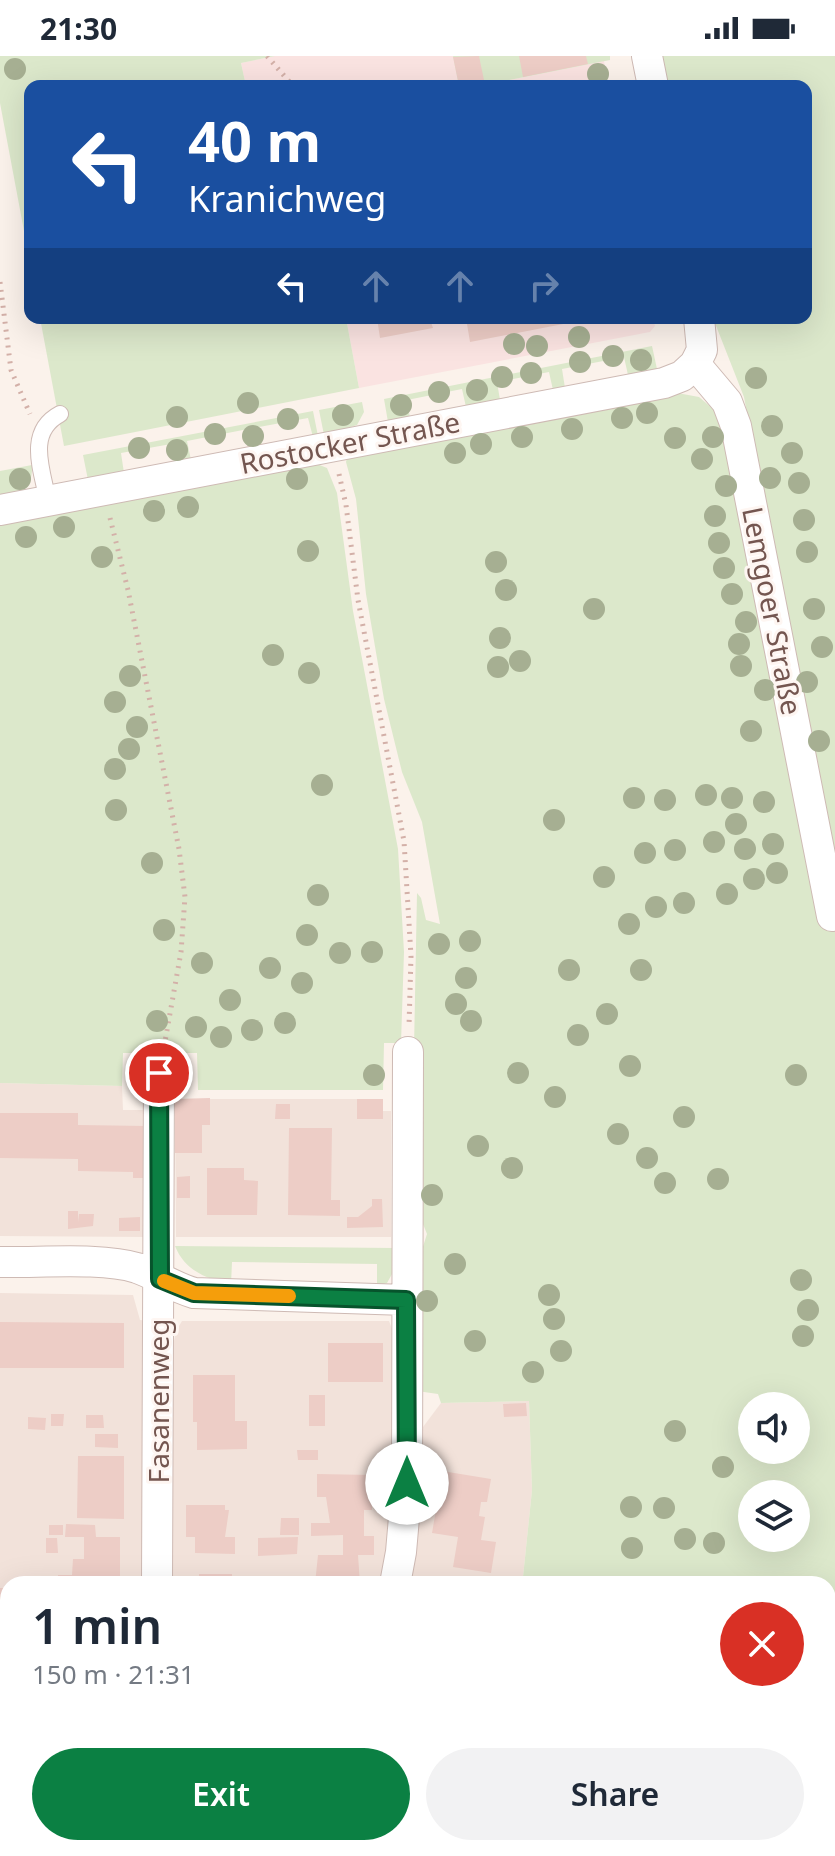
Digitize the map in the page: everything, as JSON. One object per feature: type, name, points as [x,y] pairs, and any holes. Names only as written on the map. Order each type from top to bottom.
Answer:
[{"type":"street","points":[[647,56],[652,80]]},
{"type":"street","points":[[695,364],[702,350],[700,324]]},
{"type":"street","name":"Rostocker Straße","points":[[0,510],[664,383],[682,376],[695,364]]},
{"type":"street","name":"Lemgoer Straße","points":[[695,364],[727,402],[736,426],[832,916]]},
{"type":"street","points":[[396,1576],[407,1483],[408,1052]]},
{"type":"street","name":"Fasanenweg","points":[[157,1576],[159,1073]]},
{"type":"street","points":[[0,1262],[115,1264],[136,1268],[194,1293],[406,1300]]},
{"type":"lane","points":[[48,501],[38,451],[40,432],[48,421],[60,414]]},
{"type":"path","points":[[267,56],[288,80]]},
{"type":"path","points":[[0,282],[11,370],[22,401],[40,432]]},
{"type":"path","points":[[328,447],[341,479],[358,600],[404,841],[410,943],[408,1052]]},
{"type":"path","points":[[103,490],[128,590],[179,849],[185,897],[181,952],[159,1073]]},
{"type":"shaded area","points":[[275,56],[453,56],[458,80],[245,80],[241,63]]},
{"type":"shaded area","points":[[604,61],[607,80],[509,80]]},
{"type":"shaded area","points":[[347,324],[655,326],[650,332],[359,388]]},
{"type":"shaded area","points":[[0,1083],[122,1086],[123,1110],[147,1110],[146,1237],[0,1236]]},
{"type":"shaded area","points":[[175,1099],[383,1099],[383,1111],[391,1111],[391,1237],[176,1237]]},
{"type":"shaded area","points":[[0,1293],[133,1295],[140,1320],[147,1321],[146,1576],[0,1576]]},
{"type":"shaded area","points":[[182,1321],[389,1321],[396,1339],[396,1461],[385,1576],[173,1576],[173,1346]]},
{"type":"shaded area","points":[[529,1401],[532,1490],[523,1576],[412,1576],[423,1485],[423,1427],[441,1403]]},
{"type":"green space","points":[[0,56],[275,56],[241,63],[245,80],[24,80],[24,231],[0,103]]},
{"type":"green space","points":[[453,56],[610,56],[610,60],[509,80],[458,80]]},
{"type":"green space","points":[[660,56],[835,56],[835,872],[744,397],[715,324],[812,324],[812,80],[665,80]]},
{"type":"green space","points":[[41,324],[347,324],[359,388],[64,446]]},
{"type":"green space","points":[[652,346],[657,369],[628,375],[624,357],[562,369],[565,388],[553,390],[549,372],[497,382],[500,400],[466,407],[462,389],[407,400],[410,418],[388,422],[384,399]]},
{"type":"green space","points":[[672,392],[699,397],[719,414],[835,919],[835,1576],[523,1576],[532,1490],[529,1401],[441,1403],[438,1394],[417,1391],[418,1262],[427,1234],[419,1214],[412,1153],[417,893],[426,920],[440,924],[422,822],[402,772],[384,699],[366,594],[356,499],[347,458]]},
{"type":"green space","points":[[362,402],[364,412],[357,425],[324,435],[319,410]]},
{"type":"green space","points":[[313,411],[318,436],[313,437],[308,418],[259,427],[262,446],[252,449],[248,429],[187,441],[191,460],[175,463],[171,444],[121,453],[124,473],[88,480],[83,455]]},
{"type":"green space","points":[[312,462],[327,468],[337,493],[353,611],[398,849],[404,952],[401,1043],[384,1043],[383,1090],[198,1090],[197,1053],[123,1053],[122,1086],[0,1083],[0,522]]},
{"type":"green space","points":[[32,465],[30,479],[24,488],[0,496],[0,471]]},
{"type":"green space","points":[[175,1246],[395,1248],[396,1267],[387,1283],[377,1286],[377,1264],[232,1262],[231,1284],[191,1268]]},
{"type":"building","points":[[479,56],[484,80],[458,80],[453,57]]},
{"type":"building","points":[[519,56],[586,56],[588,64],[523,77]]},
{"type":"building","points":[[378,324],[432,324],[433,328],[380,338]]},
{"type":"building","points":[[467,324],[563,324],[470,342]]},
{"type":"building","points":[[210,1098],[210,1125],[202,1125],[202,1153],[175,1153],[175,1099]]},
{"type":"building","points":[[357,1099],[383,1099],[383,1119],[357,1119]]},
{"type":"building","points":[[276,1104],[290,1104],[290,1119],[275,1119]]},
{"type":"building","points":[[0,1113],[78,1113],[78,1125],[147,1126],[147,1178],[133,1178],[133,1172],[78,1171],[78,1159],[0,1158]]},
{"type":"building","points":[[289,1128],[332,1128],[331,1200],[340,1200],[340,1216],[288,1215]]},
{"type":"building","points":[[207,1168],[244,1168],[244,1180],[258,1181],[257,1215],[207,1215]]},
{"type":"building","points":[[190,1176],[190,1198],[177,1198],[177,1177]]},
{"type":"building","points":[[372,1199],[382,1199],[383,1227],[347,1228],[347,1217],[358,1217],[372,1206]]},
{"type":"building","points":[[68,1211],[78,1211],[78,1222],[79,1214],[94,1214],[93,1226],[68,1229]]},
{"type":"building","points":[[140,1217],[140,1231],[119,1231],[119,1218]]},
{"type":"building","points":[[0,1322],[124,1323],[124,1368],[0,1368]]},
{"type":"building","points":[[328,1343],[383,1343],[383,1382],[328,1382]]},
{"type":"building","points":[[193,1375],[235,1375],[235,1421],[247,1421],[247,1449],[197,1450],[197,1422],[193,1422]]},
{"type":"building","points":[[309,1395],[325,1395],[325,1426],[309,1426]]},
{"type":"building","points":[[526,1403],[527,1416],[504,1417],[503,1404]]},
{"type":"building","points":[[51,1414],[64,1414],[63,1426],[51,1426]]},
{"type":"building","points":[[86,1415],[103,1415],[104,1428],[86,1428]]},
{"type":"building","points":[[28,1417],[46,1418],[45,1430],[28,1429]]},
{"type":"building","points":[[95,1434],[118,1434],[118,1448],[95,1447]]},
{"type":"building","points":[[297,1450],[318,1450],[318,1460],[298,1460]]},
{"type":"building","points":[[78,1456],[124,1456],[124,1519],[77,1518]]},
{"type":"building","points":[[442,1471],[491,1479],[487,1502],[481,1502],[479,1516],[485,1517],[481,1540],[496,1542],[491,1573],[453,1567],[458,1537],[432,1533],[437,1504],[441,1505],[442,1495],[438,1495]]},
{"type":"building","points":[[317,1474],[372,1475],[372,1510],[364,1510],[364,1536],[374,1536],[374,1555],[358,1555],[359,1576],[316,1576],[318,1555],[343,1555],[343,1535],[311,1536],[311,1523],[330,1523],[326,1497],[317,1497]]},
{"type":"building","points":[[186,1505],[225,1505],[225,1510],[229,1510],[225,1537],[235,1537],[235,1554],[195,1553],[195,1537],[186,1537]]},
{"type":"building","points":[[281,1518],[299,1518],[299,1535],[280,1535]]},
{"type":"building","points":[[66,1524],[95,1525],[96,1537],[120,1537],[120,1576],[58,1576],[72,1575],[73,1559],[84,1559],[84,1537],[65,1537]]},
{"type":"building","points":[[49,1525],[63,1525],[63,1535],[49,1535]]},
{"type":"building","points":[[298,1537],[297,1554],[258,1556],[258,1538]]},
{"type":"building","points":[[46,1538],[57,1538],[58,1553],[46,1553]]},
{"type":"building","points":[[199,1574],[232,1574],[232,1576]]},
{"type":"slow traffic","points":[[164,1281],[194,1293],[289,1296]]},
{"type":"route","points":[[159,1073],[160,1279],[173,1287],[194,1293],[406,1300],[407,1483]]}]
